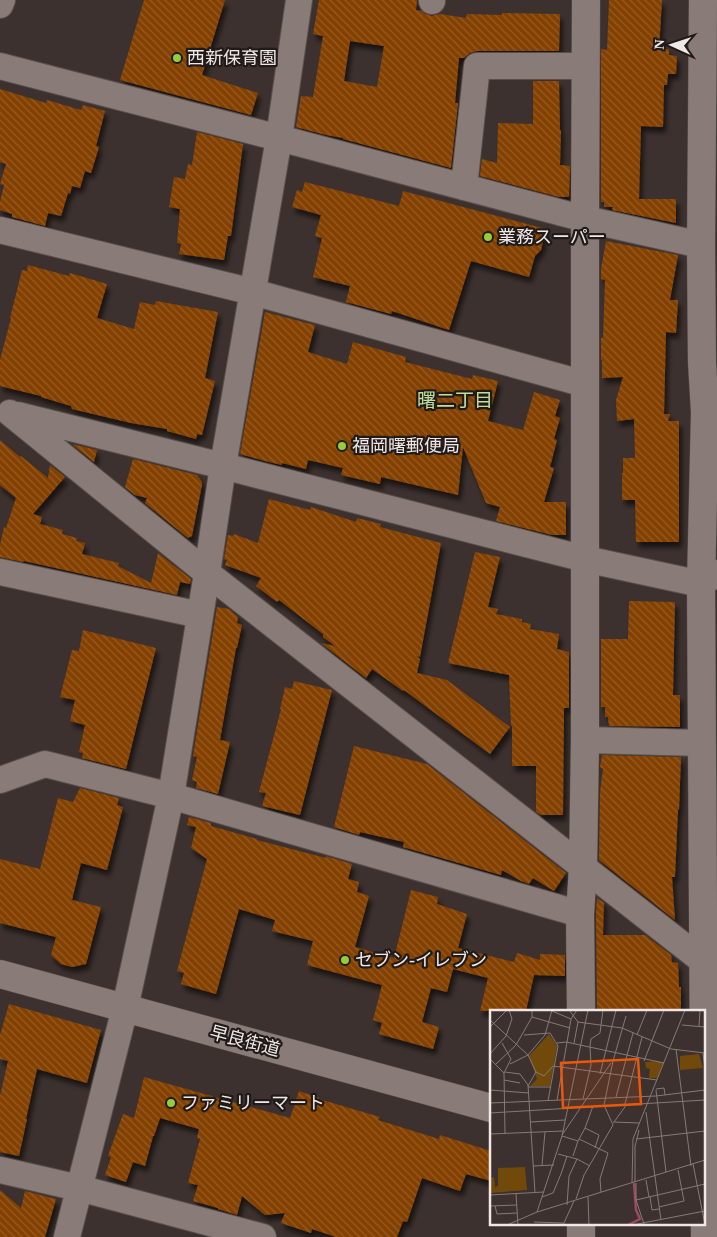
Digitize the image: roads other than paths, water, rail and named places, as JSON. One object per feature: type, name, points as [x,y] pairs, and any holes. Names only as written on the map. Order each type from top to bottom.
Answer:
[{"type":"street","points":[[0,5],[2,0]]},
{"type":"street","points":[[67,1237],[125,1008],[170,796],[223,466],[279,138],[299,0]]},
{"type":"street","points":[[581,1010],[580,914],[584,867],[585,740],[586,0]]},
{"type":"street","points":[[703,0],[706,232],[710,360],[705,413],[709,578],[707,754],[710,966],[708,1164],[705,1237]]},
{"type":"street","points":[[0,66],[585,219],[706,232]]},
{"type":"street","points":[[464,187],[477,66],[586,66]]},
{"type":"street","points":[[0,230],[253,292],[585,384]]},
{"type":"street","points":[[5,411],[585,559],[709,578]]},
{"type":"street","points":[[5,411],[207,573],[710,966]]},
{"type":"street","points":[[0,572],[200,615]]},
{"type":"street","points":[[585,740],[707,754]]},
{"type":"street","points":[[0,780],[45,764],[170,796],[580,914]]},
{"type":"street","name":"早良街道","points":[[0,974],[490,1108]]},
{"type":"street","points":[[0,1170],[79,1188],[263,1237]]},
{"type":"street","points":[[581,1224],[581,1237]]},
{"type":"place","name":"西新保育園","points":[[177,58]]},
{"type":"place","name":"業務スーパー","points":[[488,237]]},
{"type":"place","name":"福岡曙郵便局","points":[[342,446]]},
{"type":"place","name":"セブン-イレブン","points":[[345,960]]},
{"type":"place","name":"ファミリーマート","points":[[171,1103]]},
{"type":"district","name":"曙二丁目","points":[[455,400]]}]
